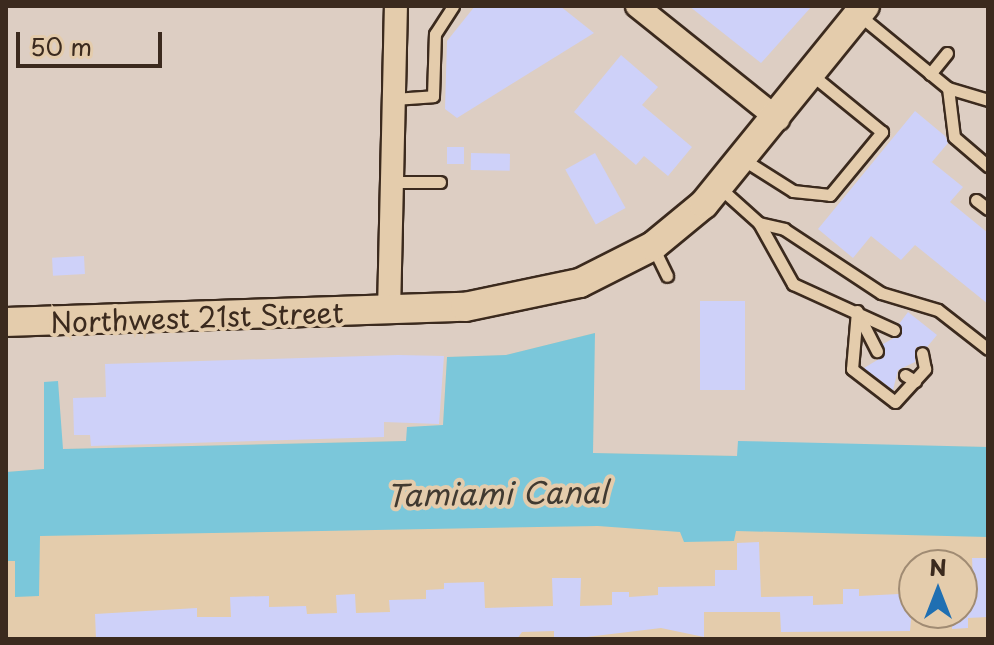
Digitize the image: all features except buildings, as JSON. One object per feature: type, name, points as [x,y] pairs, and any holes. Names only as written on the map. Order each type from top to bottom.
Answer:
[{"type":"street","points":[[389,312],[396,6]]},
{"type":"street","points":[[637,6],[778,119]]},
{"type":"street","name":"Northwest 21st Street","points":[[6,322],[389,312],[543,294],[653,246],[720,188],[862,10]]},
{"type":"lane","points":[[394,99],[433,96],[435,34],[453,6]]},
{"type":"lane","points":[[862,10],[948,88],[988,100]]},
{"type":"lane","points":[[930,74],[947,53]]},
{"type":"lane","points":[[744,160],[793,191],[830,195],[882,132],[812,74]]},
{"type":"lane","points":[[948,88],[954,137],[988,166]]},
{"type":"lane","points":[[391,182],[440,182]]},
{"type":"lane","points":[[720,188],[759,223],[793,284],[894,330]]},
{"type":"lane","points":[[976,200],[988,209]]},
{"type":"lane","points":[[759,223],[784,229],[881,293],[938,310],[988,349]]},
{"type":"lane","points":[[653,246],[667,276]]},
{"type":"lane","points":[[857,311],[877,351]]},
{"type":"lane","points":[[857,311],[852,369],[895,402],[910,378],[925,369],[922,353]]},
{"type":"shaded area","points":[[6,6],[988,6],[988,447],[738,442],[738,456],[593,453],[594,333],[506,355],[447,357],[443,426],[406,441],[62,449],[58,382],[45,382],[44,469],[6,472]]},
{"type":"water","name":"Tamiami Canal","points":[[595,333],[593,453],[737,456],[738,441],[988,447],[988,537],[736,531],[734,541],[684,542],[680,532],[598,526],[40,536],[39,596],[15,597],[15,561],[6,561],[6,472],[44,469],[44,382],[58,381],[63,449],[406,441],[407,427],[443,425],[447,357],[506,355]]}]
